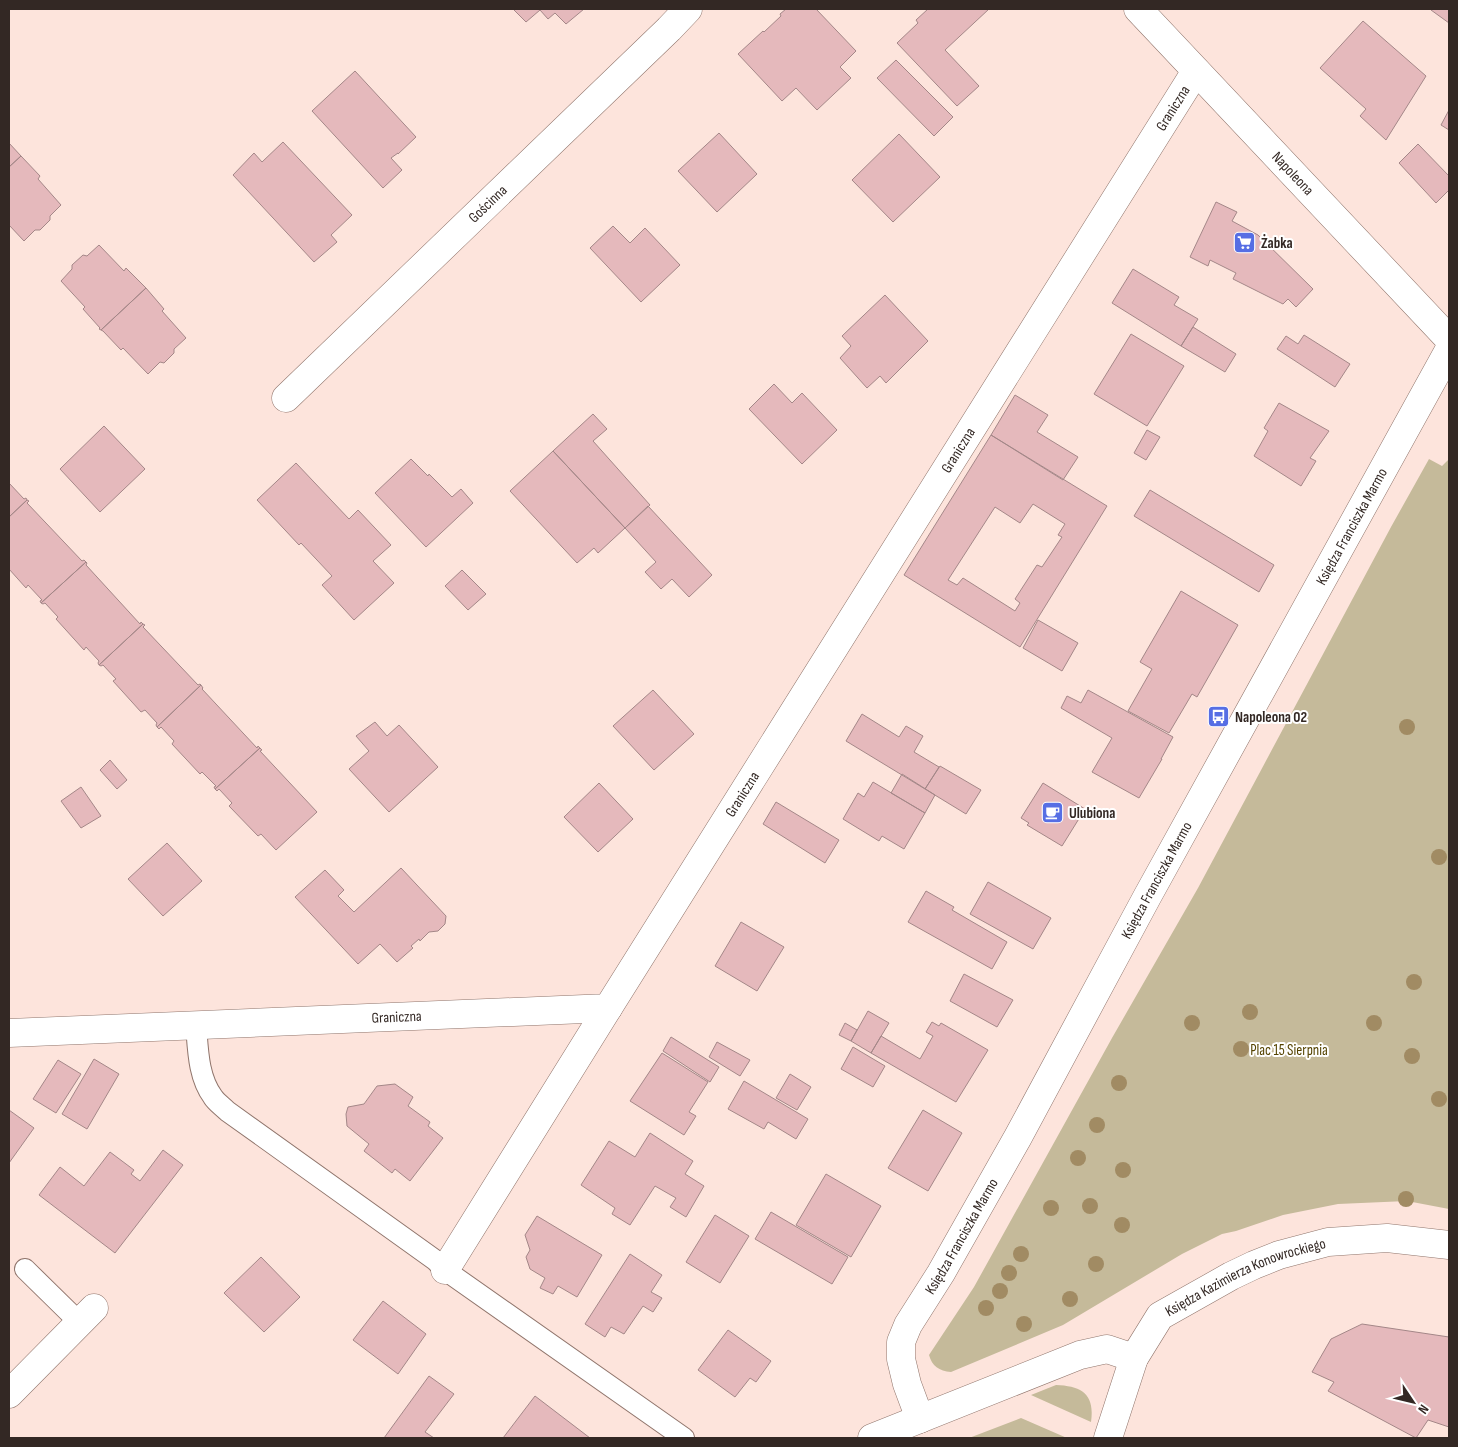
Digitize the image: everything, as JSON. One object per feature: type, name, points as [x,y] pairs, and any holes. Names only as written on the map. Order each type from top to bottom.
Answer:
[{"type":"street","name":"Gościnna","points":[[286,398],[688,9]]},
{"type":"street","name":"Napoleona","points":[[1138,9],[1449,339]]},
{"type":"street","name":"Graniczna","points":[[9,1034],[608,1008],[1196,71]]},
{"type":"street","name":"Księdza Franciszka Marmo","points":[[920,1419],[907,1384],[901,1358],[901,1342],[908,1325],[941,1273],[1018,1137],[1156,880],[1449,350]]},
{"type":"street","points":[[445,1270],[608,1008]]},
{"type":"street","name":"Księdza Kazimierza Konowrockiego","points":[[1108,1438],[1134,1358],[1160,1316],[1231,1276],[1279,1255],[1328,1242],[1387,1238],[1449,1244]]},
{"type":"street","points":[[9,1394],[86,1315]]},
{"type":"street","points":[[872,1438],[1080,1355],[1107,1349],[1134,1358]]},
{"type":"lane","points":[[196,1025],[199,1060],[205,1084],[213,1098],[227,1111],[434,1260],[445,1270],[684,1438]]},
{"type":"lane","points":[[26,1269],[86,1315]]},
{"type":"green space","name":"Plac 15 Sierpnia","points":[[1429,459],[1442,466],[1449,459],[1449,1209],[1407,1201],[1338,1204],[1283,1215],[1222,1234],[1182,1254],[1063,1325],[951,1372],[940,1369],[934,1365],[929,1355],[974,1287],[1112,1038],[1198,888]]},
{"type":"green space","points":[[1056,1385],[1073,1387],[1085,1393],[1091,1405],[1091,1422],[1031,1395]]},
{"type":"green space","points":[[1021,1418],[1067,1438],[969,1438]]},
{"type":"building","points":[[513,9],[584,9],[566,24],[555,13],[548,19],[540,10],[526,22]]},
{"type":"building","points":[[786,9],[816,9],[856,51],[840,67],[851,78],[817,110],[796,88],[782,101],[738,54],[764,32]]},
{"type":"building","points":[[928,9],[989,9],[945,50],[979,86],[957,106],[897,43],[918,23],[916,20]]},
{"type":"building","points":[[1449,9],[1449,23],[1431,10]]},
{"type":"building","points":[[1363,21],[1426,76],[1386,140],[1360,116],[1366,109],[1320,68]]},
{"type":"building","points":[[896,60],[953,117],[934,136],[877,78]]},
{"type":"building","points":[[355,71],[416,137],[391,158],[402,170],[383,188],[312,111]]},
{"type":"building","points":[[1449,110],[1449,130],[1441,125]]},
{"type":"building","points":[[719,133],[757,174],[717,212],[678,171]]},
{"type":"building","points":[[899,134],[940,177],[893,222],[852,180]]},
{"type":"building","points":[[283,142],[352,215],[331,235],[337,242],[314,262],[233,175],[254,153],[262,162]]},
{"type":"building","points":[[9,143],[21,156],[9,167]]},
{"type":"building","points":[[1418,144],[1449,176],[1449,190],[1436,203],[1399,163]]},
{"type":"building","points":[[21,156],[40,176],[38,179],[61,205],[40,230],[35,230],[24,241],[9,225],[9,167]]},
{"type":"building","points":[[1216,202],[1237,212],[1232,221],[1258,235],[1313,289],[1296,307],[1288,299],[1283,304],[1233,279],[1236,273],[1210,260],[1208,266],[1190,257]]},
{"type":"building","points":[[613,226],[630,243],[645,228],[680,265],[641,302],[590,248]]},
{"type":"building","points":[[99,245],[124,271],[126,268],[146,288],[101,330],[83,309],[85,307],[61,281],[72,269],[72,265],[83,255],[87,256]]},
{"type":"building","points":[[1133,269],[1179,297],[1174,305],[1198,319],[1181,346],[1112,303]]},
{"type":"building","points":[[146,288],[164,309],[162,311],[186,338],[174,349],[174,353],[164,363],[160,362],[148,374],[123,348],[121,350],[101,330]]},
{"type":"building","points":[[885,295],[928,341],[886,383],[880,376],[867,388],[840,358],[851,346],[842,336]]},
{"type":"building","points":[[1193,327],[1236,354],[1225,372],[1181,346]]},
{"type":"building","points":[[1131,334],[1184,366],[1147,426],[1094,394]]},
{"type":"building","points":[[1304,335],[1350,364],[1335,387],[1277,349],[1286,336],[1298,344]]},
{"type":"building","points":[[774,384],[792,403],[802,393],[837,430],[802,464],[749,409]]},
{"type":"building","points":[[1015,395],[1048,415],[1037,432],[1078,457],[1063,480],[991,435]]},
{"type":"building","points":[[1279,403],[1329,431],[1310,458],[1316,461],[1301,486],[1254,456],[1268,431],[1264,428]]},
{"type":"building","points":[[593,414],[607,429],[593,441],[650,505],[625,528],[553,451]]},
{"type":"building","points":[[104,426],[145,469],[100,512],[60,469]]},
{"type":"building","points":[[1147,430],[1160,437],[1146,460],[1134,453]]},
{"type":"building","points":[[991,435],[1107,506],[1020,647],[904,575]],"holes":[[[1033,504],[1065,524],[1058,535],[1062,537],[1042,567],[1037,565],[1015,599],[1020,603],[1015,611],[963,578],[957,585],[948,580],[995,507],[1020,523]]]},
{"type":"building","points":[[553,451],[625,528],[598,553],[594,548],[577,563],[510,491]]},
{"type":"building","points":[[411,459],[452,497],[461,489],[473,503],[426,547],[375,493]]},
{"type":"building","points":[[296,463],[349,519],[358,510],[391,545],[373,561],[394,583],[354,620],[322,585],[332,576],[301,543],[299,545],[257,500]]},
{"type":"building","points":[[9,483],[27,500],[9,517]]},
{"type":"building","points":[[1150,490],[1274,565],[1259,592],[1134,516]]},
{"type":"building","points":[[27,500],[29,501],[27,503],[82,561],[86,562],[41,603],[40,601],[42,600],[28,585],[26,588],[9,569],[9,517]]},
{"type":"building","points":[[648,506],[712,575],[689,597],[672,579],[661,589],[645,572],[656,562],[625,528]]},
{"type":"building","points":[[86,562],[86,565],[140,624],[141,622],[143,624],[99,665],[99,661],[86,647],[84,650],[56,619],[58,617],[45,603],[41,603]]},
{"type":"building","points":[[462,570],[486,594],[468,610],[445,586]]},
{"type":"building","points":[[1181,591],[1238,625],[1197,697],[1192,694],[1169,733],[1128,711],[1152,669],[1140,662]]},
{"type":"building","points":[[1038,620],[1078,643],[1062,671],[1023,648]]},
{"type":"building","points":[[143,624],[145,625],[143,627],[198,685],[201,685],[157,727],[157,723],[145,710],[141,712],[113,681],[116,679],[103,665],[99,665]]},
{"type":"building","points":[[201,685],[202,689],[257,748],[258,746],[260,748],[215,789],[214,787],[216,786],[202,772],[200,774],[172,744],[174,741],[161,727],[159,729],[157,727]]},
{"type":"building","points":[[653,690],[694,734],[654,770],[613,726]]},
{"type":"building","points":[[1088,690],[1173,737],[1139,798],[1092,772],[1112,738],[1061,708],[1067,696],[1081,703]]},
{"type":"building","points":[[862,714],[899,737],[906,726],[923,736],[914,752],[939,767],[925,789],[846,741]]},
{"type":"building","points":[[375,722],[387,736],[399,725],[438,767],[389,812],[349,769],[369,751],[356,736]]},
{"type":"building","points":[[260,748],[262,750],[260,751],[317,812],[276,850],[261,834],[258,836],[229,806],[232,803],[219,789],[217,791],[215,789]]},
{"type":"building","points":[[110,760],[127,780],[117,789],[100,770]]},
{"type":"building","points":[[940,766],[981,790],[966,814],[925,789]]},
{"type":"building","points":[[902,774],[935,795],[925,813],[891,793]]},
{"type":"building","points":[[873,782],[925,813],[904,849],[882,836],[879,841],[843,819],[858,793],[864,797]]},
{"type":"building","points":[[599,783],[633,819],[598,852],[564,817]]},
{"type":"building","name":"Ulubiona","points":[[1043,783],[1085,809],[1062,846],[1027,825],[1029,823],[1021,818]]},
{"type":"building","points":[[81,787],[101,816],[81,828],[61,801]]},
{"type":"building","points":[[776,802],[839,840],[825,863],[763,824]]},
{"type":"building","points":[[167,843],[202,881],[163,916],[128,879]]},
{"type":"building","points":[[401,868],[446,916],[445,924],[438,931],[429,932],[420,941],[419,939],[411,946],[413,948],[397,962],[380,944],[358,964],[295,897],[325,870],[344,890],[338,896],[354,912]]},
{"type":"building","points":[[988,882],[1051,918],[1033,949],[970,914]]},
{"type":"building","points":[[926,891],[954,907],[952,910],[1007,942],[992,969],[908,922]]},
{"type":"building","points":[[741,922],[784,947],[757,991],[715,966]]},
{"type":"building","points":[[964,974],[1013,1000],[997,1027],[950,1001]]},
{"type":"building","points":[[868,1011],[889,1023],[871,1053],[851,1041]]},
{"type":"building","points":[[932,1022],[939,1026],[941,1023],[988,1050],[956,1102],[871,1053],[881,1036],[920,1059],[933,1036],[926,1032]]},
{"type":"building","points":[[845,1023],[857,1030],[851,1041],[839,1035]]},
{"type":"building","points":[[671,1037],[719,1067],[710,1082],[663,1051]]},
{"type":"building","points":[[717,1042],[750,1060],[740,1076],[709,1057]]},
{"type":"building","points":[[853,1047],[885,1066],[873,1087],[841,1069]]},
{"type":"building","points":[[662,1053],[708,1082],[689,1112],[696,1116],[684,1135],[630,1101]]},
{"type":"building","points":[[94,1059],[119,1074],[87,1129],[62,1114]]},
{"type":"building","points":[[58,1060],[81,1074],[56,1113],[33,1099]]},
{"type":"building","points":[[790,1074],[811,1087],[797,1110],[776,1098]]},
{"type":"building","points":[[744,1081],[808,1119],[796,1139],[768,1122],[764,1129],[728,1109]]},
{"type":"building","points":[[395,1084],[413,1097],[408,1106],[430,1122],[428,1126],[443,1138],[410,1181],[395,1169],[392,1173],[364,1151],[369,1144],[347,1126],[346,1114],[348,1107],[364,1104],[377,1086]]},
{"type":"building","points":[[9,1110],[34,1128],[9,1163]]},
{"type":"building","points":[[923,1110],[962,1133],[928,1191],[888,1168]]},
{"type":"building","points":[[650,1133],[693,1161],[685,1174],[704,1186],[686,1217],[670,1207],[676,1198],[655,1186],[630,1225],[612,1214],[615,1208],[581,1185],[609,1141],[635,1157]]},
{"type":"building","points":[[163,1150],[183,1165],[115,1253],[39,1195],[60,1167],[84,1186],[110,1152],[134,1170],[131,1174],[140,1181]]},
{"type":"building","points":[[826,1174],[881,1206],[851,1257],[796,1225]]},
{"type":"building","points":[[771,1212],[848,1257],[832,1284],[755,1239]]},
{"type":"building","points":[[715,1215],[749,1236],[720,1283],[686,1262]]},
{"type":"building","points":[[537,1216],[602,1255],[577,1297],[558,1286],[553,1294],[540,1288],[545,1278],[530,1269],[526,1257],[530,1250],[525,1235]]},
{"type":"building","points":[[630,1254],[662,1275],[651,1292],[662,1298],[653,1312],[643,1306],[624,1334],[611,1327],[605,1337],[585,1324]]},
{"type":"building","points":[[261,1257],[300,1297],[264,1332],[224,1293]]},
{"type":"building","points":[[383,1301],[426,1334],[398,1374],[353,1340]]},
{"type":"building","points":[[1362,1324],[1449,1337],[1449,1427],[1428,1420],[1416,1438],[1328,1391],[1334,1382],[1312,1372],[1331,1339]]},
{"type":"building","points":[[728,1330],[771,1361],[756,1382],[750,1378],[735,1397],[698,1370]]},
{"type":"building","points":[[429,1376],[454,1394],[425,1432],[434,1438],[384,1438]]},
{"type":"building","points":[[535,1396],[590,1438],[503,1438]]},
{"type":"place","name":"Żabka","points":[[1245,243]]},
{"type":"place","name":"Napoleona 02","points":[[1219,717]]},
{"type":"place","name":"Ulubiona","points":[[1053,813]]}]
